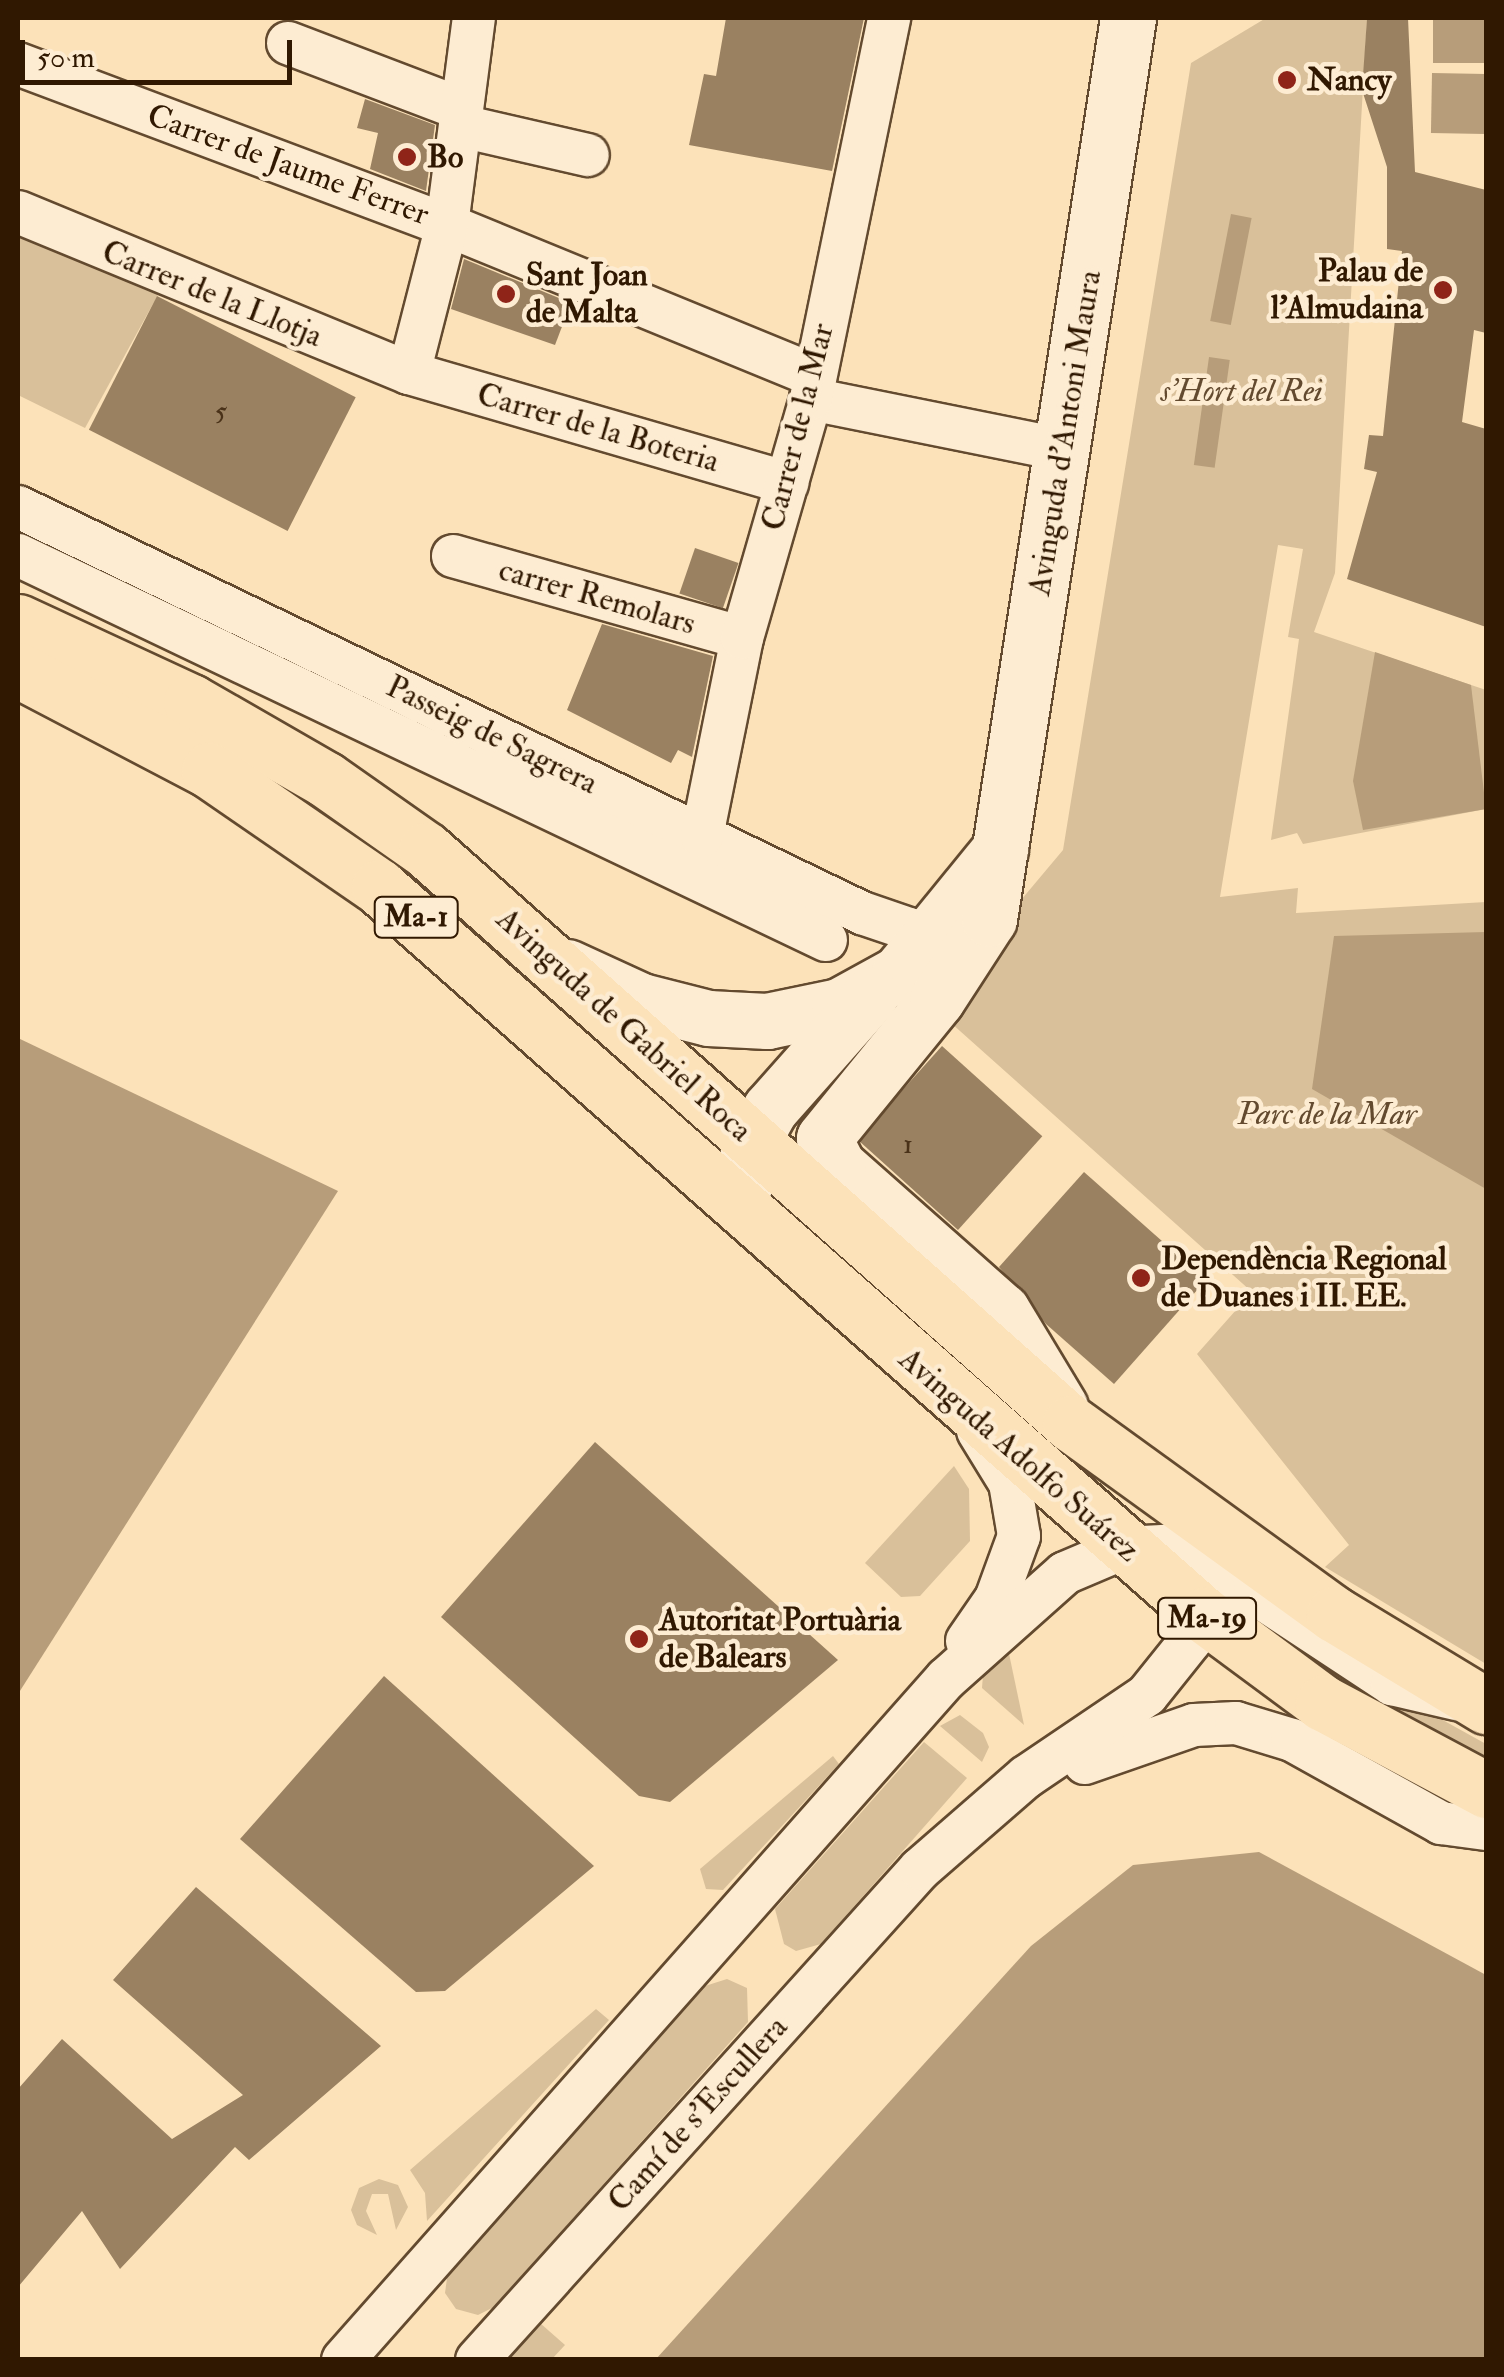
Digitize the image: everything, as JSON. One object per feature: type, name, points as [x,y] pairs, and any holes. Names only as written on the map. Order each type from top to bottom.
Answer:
[{"type":"highway","name":"Avinguda de Gabriel Roca","points":[[18,622],[191,702],[325,779],[426,850],[812,1195]]},
{"type":"highway","name":"Avinguda de Gabriel Roca","points":[[18,670],[198,763],[357,870],[766,1231]]},
{"type":"highway","name":"Avinguda Adolfo Suárez","points":[[812,1195],[1070,1423],[1188,1514],[1398,1657],[1486,1706]]},
{"type":"highway","name":"Avinguda Adolfo Suárez","points":[[766,1231],[1124,1548],[1210,1590],[1323,1703],[1486,1790]]},
{"type":"street","points":[[408,374],[446,224],[474,18]]},
{"type":"street","name":"Carrer de la Mar","points":[[702,836],[742,638],[812,387],[889,18]]},
{"type":"street","name":"Avinguda d'Antoni Maura","points":[[943,956],[989,919],[1128,18]]},
{"type":"street","points":[[288,44],[461,118],[588,155]]},
{"type":"street","name":"Carrer de Jaume Ferrer","points":[[18,64],[446,224],[812,387],[1063,450]]},
{"type":"street","name":"Carrer de la Llotja","points":[[18,212],[408,374]]},
{"type":"street","name":"Carrer de la Boteria","points":[[408,374],[787,482]]},
{"type":"street","name":"Passeig de Sagrera","points":[[18,506],[943,956]]},
{"type":"street","name":"Passeig de Sagrera","points":[[18,555],[826,940]]},
{"type":"street","name":"carrer Remolars","points":[[453,556],[742,638]]},
{"type":"street","points":[[553,960],[641,1001],[739,1021],[826,1010],[943,956]]},
{"type":"street","points":[[943,956],[831,1122],[826,1146],[1002,1311],[1070,1423]]},
{"type":"street","points":[[766,1231],[745,1186],[752,1140],[770,1109],[880,986]]},
{"type":"street","points":[[956,1669],[1010,1568],[1020,1519],[1000,1462],[957,1402]]},
{"type":"street","points":[[1188,1514],[1210,1590],[1392,1684],[1486,1706]]},
{"type":"street","points":[[344,2360],[956,1669],[1065,1572],[1124,1548]]},
{"type":"street","points":[[982,1814],[1147,1695],[1210,1590]]},
{"type":"street","points":[[982,1814],[1120,1748],[1220,1722],[1292,1740],[1442,1824],[1486,1829]]},
{"type":"street","name":"Camí de s'Escullera","points":[[477,2360],[920,1869],[982,1814]]},
{"type":"green space","points":[[1266,18],[1367,18],[1335,573],[1314,632],[1486,690],[1486,809],[1303,844],[1297,833],[1271,840],[1299,639],[1288,637],[1303,549],[1278,545],[1220,897],[1298,888],[1296,913],[1486,902],[1486,1664],[1325,1567],[1349,1545],[1197,1354],[1252,1292],[932,1006],[1063,850],[1191,63]]},
{"type":"green space","points":[[18,227],[160,291],[85,428],[18,395]]},
{"type":"green space","points":[[954,1466],[969,1489],[970,1541],[920,1596],[901,1597],[865,1563]]},
{"type":"green space","points":[[1311,1647],[1486,1744],[1486,1765],[1419,1733],[1303,1658]]},
{"type":"green space","points":[[1008,1649],[1024,1725],[982,1688],[983,1675]]},
{"type":"green space","points":[[960,1715],[983,1733],[989,1747],[982,1762],[940,1726]]},
{"type":"green space","points":[[924,1742],[967,1778],[821,1944],[796,1951],[784,1944],[775,1909]]},
{"type":"green space","points":[[833,1756],[839,1764],[723,1890],[706,1889],[700,1869]]},
{"type":"green space","points":[[727,1979],[747,1988],[748,2022],[494,2307],[478,2315],[456,2309],[445,2293],[448,2271],[705,1986]]},
{"type":"green space","points":[[596,2009],[609,2020],[427,2221],[425,2193],[410,2170]]},
{"type":"green space","points":[[379,2179],[398,2185],[408,2207],[396,2230],[388,2194],[372,2194],[366,2211],[377,2235],[357,2225],[351,2210],[359,2188]]},
{"type":"green space","points":[[540,2323],[565,2345],[552,2359],[508,2359]]},
{"type":"shaded area","points":[[1433,18],[1486,18],[1486,63],[1433,63]]},
{"type":"shaded area","points":[[1432,73],[1486,74],[1485,134],[1431,133]]},
{"type":"shaded area","points":[[1231,214],[1252,218],[1231,325],[1210,321]]},
{"type":"shaded area","points":[[1209,357],[1230,360],[1215,468],[1194,465]]},
{"type":"shaded area","points":[[1375,652],[1471,685],[1486,809],[1363,830],[1353,781]]},
{"type":"shaded area","points":[[1486,932],[1486,1189],[1312,1089],[1334,936]]},
{"type":"shaded area","points":[[18,1038],[338,1191],[18,1694]]},
{"type":"shaded area","points":[[1259,1852],[1486,1975],[1486,2359],[656,2359],[1031,1946],[1133,1865]]},
{"type":"building","points":[[726,18],[864,18],[832,171],[689,145],[704,74],[716,76]]},
{"type":"building","name":"Palau de l'Almudaina","points":[[1367,18],[1408,18],[1415,172],[1486,190],[1486,333],[1474,330],[1462,422],[1486,429],[1486,627],[1347,579],[1377,472],[1364,469],[1369,435],[1383,436],[1402,251],[1387,249],[1387,167],[1362,90]]},
{"type":"building","name":"Bo","points":[[365,99],[435,125],[426,191],[370,169],[378,133],[357,128]]},
{"type":"building","name":"Sant Joan de Malta","points":[[464,259],[571,303],[555,345],[451,309]]},
{"type":"building","points":[[157,296],[356,397],[288,531],[89,430]]},
{"type":"building","points":[[695,548],[738,563],[723,608],[679,593]]},
{"type":"building","points":[[602,624],[713,656],[692,757],[678,750],[671,763],[567,710]]},
{"type":"building","points":[[942,1046],[1042,1136],[958,1230],[858,1140]]},
{"type":"building","name":"Dependència Regional de Duanes i II. EE.","points":[[1084,1172],[1206,1280],[1114,1384],[1046,1324],[999,1267]]},
{"type":"building","name":"Autoritat Portuària de Balears","points":[[595,1442],[838,1660],[670,1802],[639,1796],[441,1617]]},
{"type":"building","points":[[384,1676],[594,1866],[445,1991],[416,1992],[240,1839]]},
{"type":"building","points":[[196,1887],[381,2046],[249,2160],[235,2147],[120,2269],[82,2211],[18,2287],[18,2089],[62,2039],[172,2139],[243,2095],[113,1980]]},
{"type":"place","name":"Nancy","points":[[1287,80]]},
{"type":"place","name":"Bo","points":[[407,157]]},
{"type":"place","name":"Palau de l'Almudaina","points":[[1443,290]]},
{"type":"place","name":"Sant Joan de Malta","points":[[506,294]]},
{"type":"place","name":"Dependència Regional de Duanes i II. EE.","points":[[1141,1278]]},
{"type":"place","name":"Autoritat Portuària de Balears","points":[[639,1639]]},
{"type":"park label","name":"s'Hort del Rei","points":[[1242,391]]},
{"type":"park label","name":"Parc de la Mar","points":[[1327,1114]]}]
